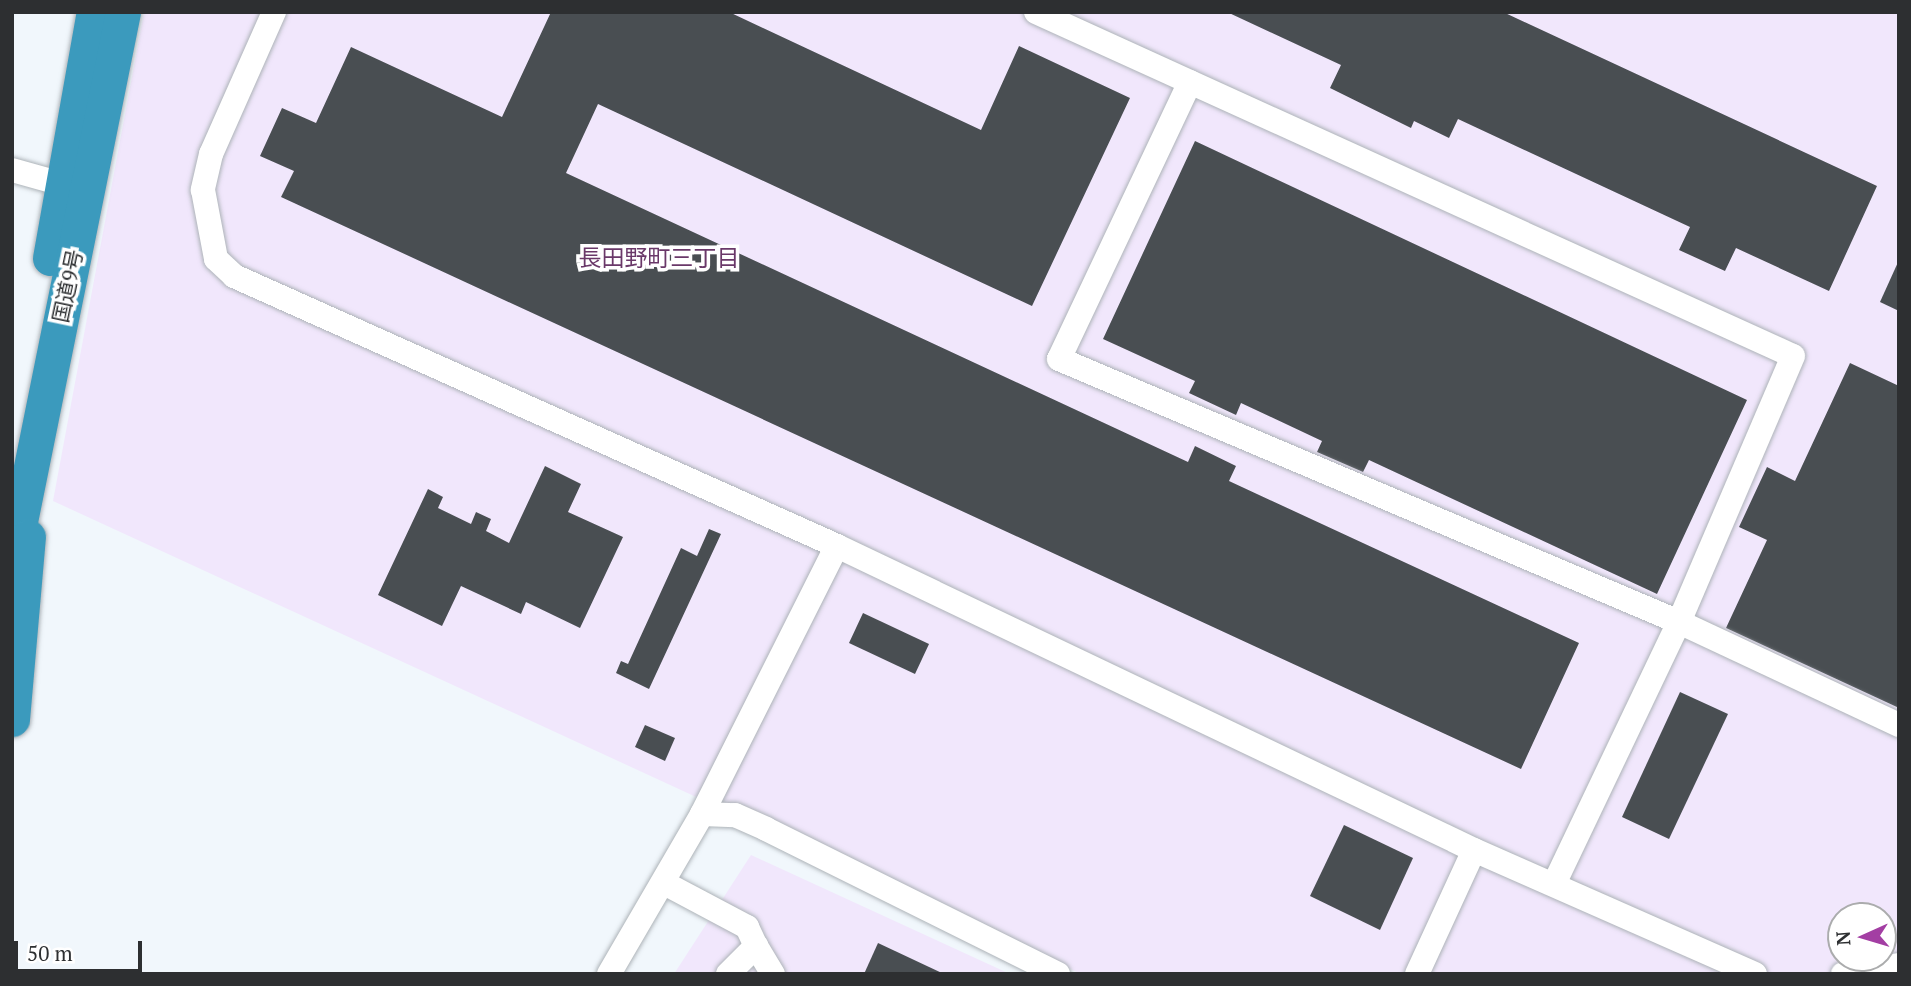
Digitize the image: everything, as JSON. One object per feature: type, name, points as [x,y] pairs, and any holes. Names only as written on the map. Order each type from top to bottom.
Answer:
[{"type":"highway","name":"国道9号","points":[[12,561],[24,441],[62,184],[94,12]]},
{"type":"highway","name":"国道9号","points":[[24,441],[123,12]]},
{"type":"highway","points":[[12,719],[24,441]]},
{"type":"street","points":[[274,12],[211,154],[203,190],[205,226],[225,268],[837,545],[1474,850],[1755,974]]},
{"type":"street","points":[[1036,12],[1793,356],[1679,622],[1553,884]]},
{"type":"street","points":[[1190,82],[1059,359],[1679,622],[1899,725]]},
{"type":"street","points":[[12,170],[62,184]]},
{"type":"street","points":[[609,974],[666,884],[837,545]]},
{"type":"street","points":[[702,814],[734,815],[766,829],[1058,974]]},
{"type":"street","points":[[1417,974],[1474,850]]},
{"type":"street","points":[[666,884],[747,927],[773,974]]},
{"type":"street","points":[[728,974],[756,946]]},
{"type":"street","points":[[1843,974],[1899,965]]},
{"type":"shaded area","points":[[144,12],[1899,12],[1899,974],[1081,974],[53,501]]},
{"type":"shaded area","points":[[751,855],[1010,974],[674,974]]},
{"type":"building","points":[[551,12],[729,12],[981,130],[1019,46],[1130,98],[1032,306],[598,104],[566,173],[1188,462],[1195,446],[1236,466],[1229,481],[1579,643],[1521,769],[281,197],[294,171],[260,156],[282,108],[316,123],[351,47],[502,117]]},
{"type":"building","points":[[1227,12],[1503,12],[1877,186],[1829,291],[1736,248],[1725,271],[1679,250],[1690,227],[1458,119],[1449,138],[1414,121],[1411,128],[1330,88],[1341,65]]},
{"type":"building","points":[[1195,141],[1747,400],[1657,594],[1369,460],[1363,472],[1317,452],[1322,441],[1241,403],[1236,415],[1189,393],[1195,381],[1103,339]]},
{"type":"building","points":[[1899,260],[1899,311],[1880,302]]},
{"type":"building","points":[[1850,363],[1899,386],[1899,708],[1726,628],[1767,540],[1739,527],[1767,467],[1795,481]]},
{"type":"building","points":[[545,466],[581,484],[568,512],[623,537],[580,628],[526,602],[521,614],[461,586],[442,626],[378,595],[428,489],[443,497],[438,508],[471,524],[476,512],[491,519],[486,531],[509,543]]},
{"type":"building","points":[[709,529],[721,534],[649,689],[616,673],[621,661],[628,664],[681,548],[697,556]]},
{"type":"building","points":[[863,613],[929,644],[915,674],[849,643]]},
{"type":"building","points":[[1680,692],[1728,714],[1669,839],[1622,817]]},
{"type":"building","points":[[645,725],[675,738],[665,761],[635,747]]},
{"type":"building","points":[[1344,825],[1413,858],[1380,930],[1310,896]]},
{"type":"building","points":[[878,943],[944,974],[864,974]]},
{"type":"district","name":"長田野町三丁目","points":[[659,258]]}]
